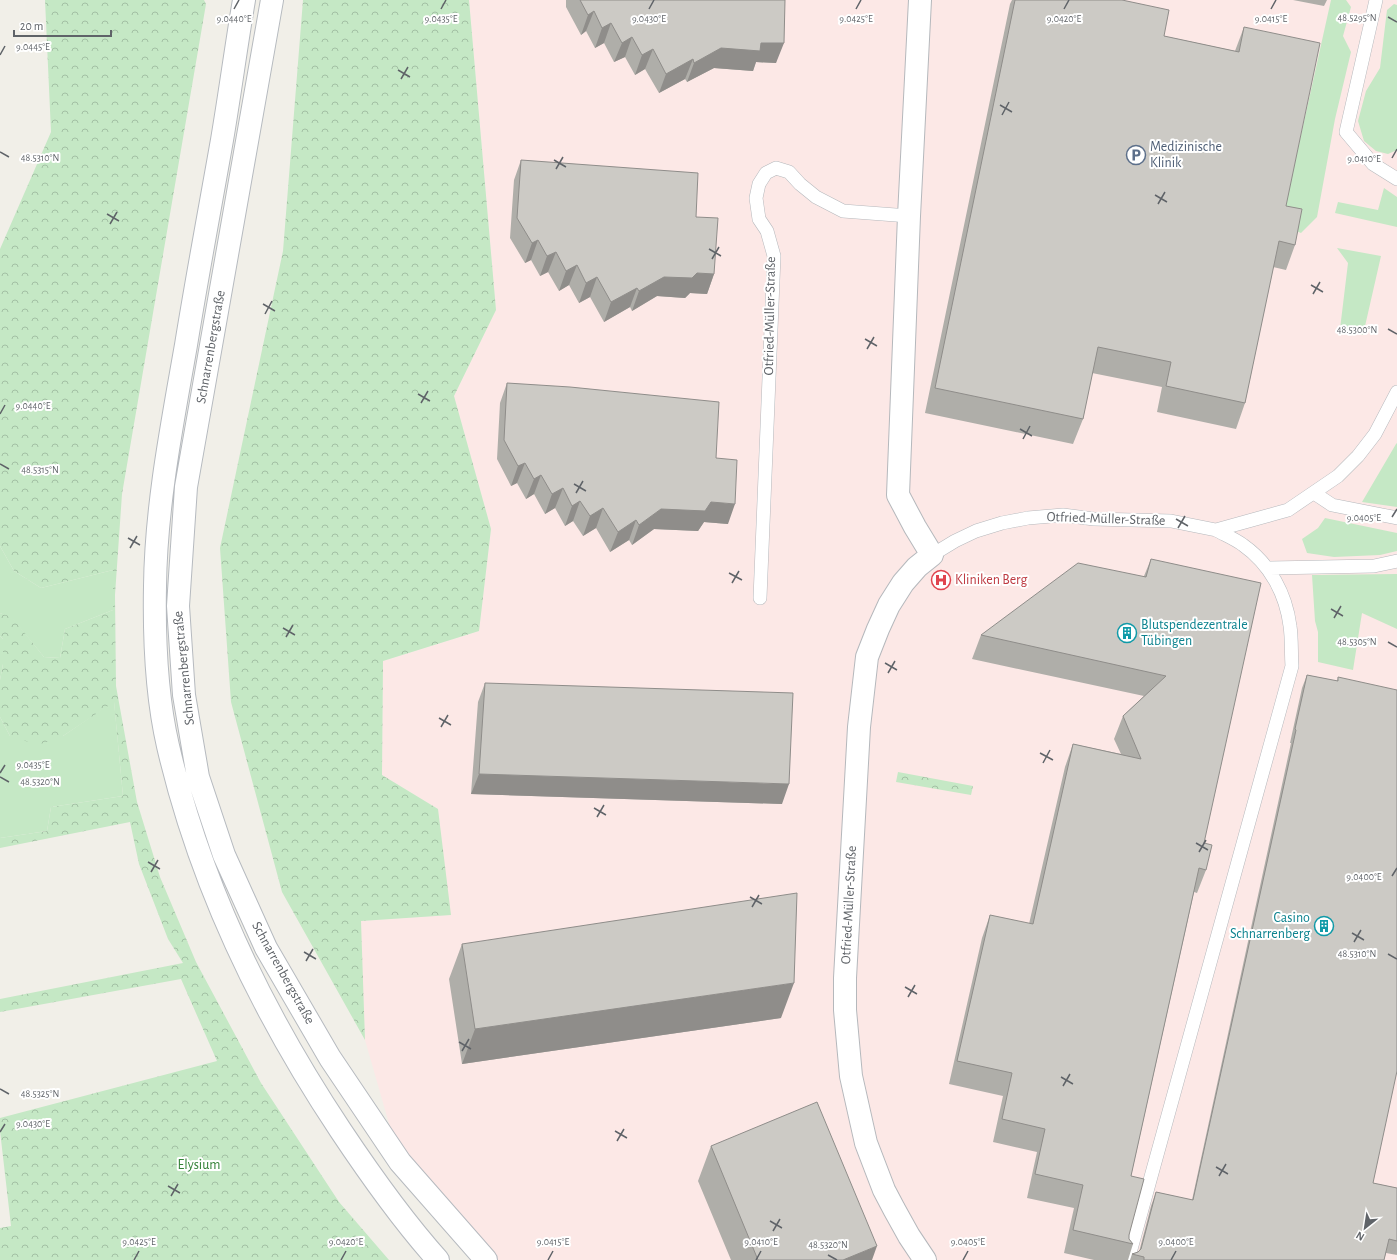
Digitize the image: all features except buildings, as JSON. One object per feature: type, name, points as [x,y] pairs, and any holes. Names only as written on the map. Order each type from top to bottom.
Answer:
[{"type":"street","name":"Schnarrenbergstraße","points":[[244,0],[169,444],[157,533],[154,586],[159,698],[167,744],[202,863],[238,948],[266,1005],[301,1069],[373,1180],[438,1260]]},
{"type":"street","name":"Schnarrenbergstraße","points":[[272,0],[186,487],[178,606],[184,696],[198,777],[224,855],[266,948],[330,1058],[400,1162],[486,1260]]},
{"type":"street","points":[[920,0],[909,216],[898,495],[932,555]]},
{"type":"street","name":"Otfried-Müller-Straße","points":[[925,1260],[909,1236],[884,1190],[866,1143],[851,1076],[845,1010],[845,978],[859,727],[867,657],[889,605],[903,583],[932,555]]},
{"type":"lane","points":[[1376,0],[1346,132],[1373,164],[1397,179]]},
{"type":"lane","name":"Otfried-Müller-Straße","points":[[760,598],[774,256],[768,231],[759,220],[756,198],[758,184],[766,173],[776,168],[789,172],[800,184],[816,197],[843,211],[909,216]]},
{"type":"lane","name":"Otfried-Müller-Straße","points":[[932,555],[955,541],[976,531],[1002,523],[1028,518],[1063,516],[1094,519],[1171,522],[1216,530],[1288,510],[1338,476],[1358,456],[1375,434],[1397,392]]},
{"type":"lane","points":[[1314,493],[1332,505],[1397,518]]},
{"type":"lane","points":[[1128,1260],[1292,666],[1290,626],[1284,600],[1267,568],[1244,545],[1216,530]]},
{"type":"lane","points":[[1267,568],[1374,566],[1397,561]]},
{"type":"shaded area","name":"Kliniken Berg","points":[[469,0],[1397,0],[1397,1260],[486,1260],[400,1162],[365,1040],[360,921],[450,915],[438,809],[382,775],[383,661],[479,631],[491,529],[454,396],[496,310]]},
{"type":"green space","name":"Elysium","points":[[45,0],[204,0],[206,4],[122,494],[115,595],[116,686],[137,802],[160,877],[196,962],[261,1083],[339,1202],[389,1260],[0,1260],[0,1228],[11,1226],[0,1131],[0,1118],[217,1061],[181,979],[0,1012],[0,999],[183,963],[168,939],[139,864],[130,822],[0,848],[0,838],[47,831],[51,807],[123,796],[114,702],[63,736],[38,745],[10,736],[0,717],[0,680],[3,664],[3,639],[0,636],[0,613],[12,617],[44,657],[60,658],[65,629],[113,610],[113,570],[41,588],[14,571],[0,546],[0,249],[51,132]]},
{"type":"green space","points":[[303,0],[469,0],[496,310],[454,396],[491,529],[479,631],[383,661],[382,775],[438,809],[451,915],[361,921],[365,1040],[282,892],[231,702],[220,548],[283,251]]},
{"type":"green space","points":[[1331,0],[1346,0],[1351,7],[1343,36],[1351,52],[1335,119],[1317,217],[1301,233],[1281,225]]},
{"type":"green space","points":[[1394,4],[1397,5],[1397,150],[1388,154],[1376,151],[1364,141],[1358,121],[1366,91],[1380,68],[1387,10]]},
{"type":"green space","points":[[1384,188],[1397,197],[1397,227],[1335,213],[1338,202],[1378,210]]},
{"type":"green space","points":[[1337,248],[1381,256],[1363,335],[1340,329],[1348,263]]},
{"type":"green space","points":[[1397,443],[1397,507],[1362,502],[1396,444]]},
{"type":"green space","points":[[1325,518],[1397,533],[1397,551],[1380,555],[1334,557],[1307,553],[1302,539],[1318,528]]},
{"type":"green space","points":[[0,546],[14,571],[41,588],[113,570],[113,610],[65,629],[60,658],[44,657],[12,618],[0,613]]},
{"type":"green space","points":[[1397,574],[1397,629],[1362,613],[1353,670],[1318,662],[1318,632],[1315,621],[1312,575]]},
{"type":"green space","points":[[0,636],[3,639],[3,664],[0,680]]},
{"type":"green space","points":[[114,701],[123,796],[51,807],[47,831],[0,838],[0,717],[10,736],[63,736]]},
{"type":"green space","points":[[898,772],[973,786],[971,795],[896,782]]},
{"type":"place","name":"Medizinische Klinik","points":[[1136,155]]},
{"type":"place","name":"Kliniken Berg","points":[[941,580]]},
{"type":"place","name":"Blutspendezentrale Tübingen","points":[[1127,633]]},
{"type":"place","name":"Casino Schnarrenberg","points":[[1324,926]]}]
